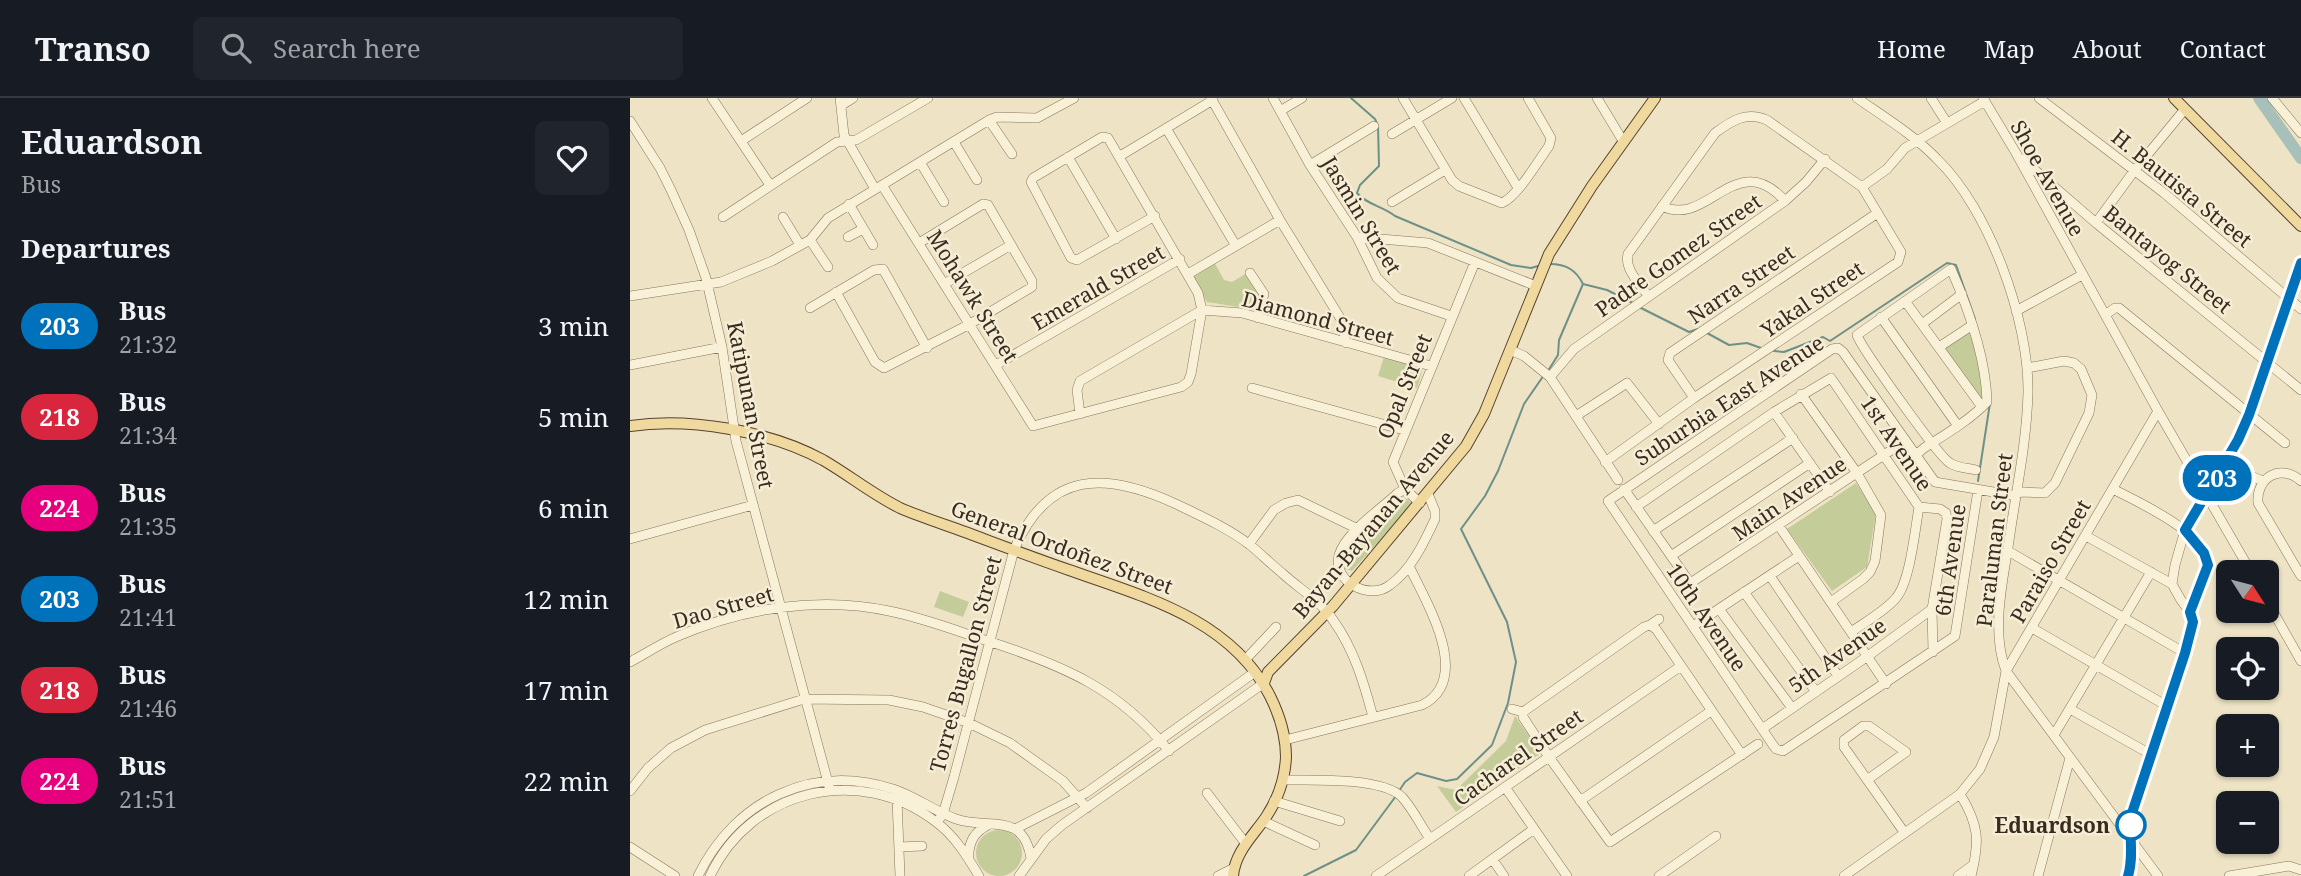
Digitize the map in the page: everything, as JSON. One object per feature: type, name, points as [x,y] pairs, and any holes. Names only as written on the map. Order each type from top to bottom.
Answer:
[{"type":"main road","name":"Bayan-Bayanan Avenue","points":[[1266,677],[1351,585],[1457,459],[1472,437],[1484,414],[1549,254],[1623,141],[1655,98]]},
{"type":"main road","points":[[2174,98],[2301,226]]},
{"type":"main road","name":"General Ordoñez Street","points":[[630,426],[674,422],[734,430],[802,450],[827,462],[873,494],[900,508],[1180,611],[1246,659],[1255,672]]},
{"type":"main road","points":[[1234,872],[1237,859],[1263,821],[1283,780],[1285,740],[1282,721],[1266,677],[1255,672]]},
{"type":"street","points":[[712,98],[770,186]]},
{"type":"street","points":[[741,141],[807,98]]},
{"type":"street","points":[[847,141],[843,130],[841,102],[853,98]]},
{"type":"street","points":[[723,217],[837,142],[863,136],[928,98]]},
{"type":"street","name":"Jasmin Street","points":[[1273,98],[1310,164],[1357,237],[1377,278],[1398,298],[1451,316]]},
{"type":"street","points":[[1280,111],[1302,98]]},
{"type":"street","points":[[1403,98],[1452,180],[1460,186],[1502,203],[1518,188],[1549,146],[1551,138],[1528,98]]},
{"type":"street","points":[[1392,134],[1452,98]]},
{"type":"street","points":[[1464,98],[1518,188]]},
{"type":"street","points":[[1597,98],[1623,141]]},
{"type":"street","name":"Paraluman Street","points":[[1857,98],[1916,141],[1947,169],[1975,209],[1991,239],[2016,311],[2027,368],[2028,406],[2000,625],[2006,671],[2158,876]]},
{"type":"street","points":[[1931,98],[1947,123]]},
{"type":"street","name":"H. Bautista Street","points":[[2039,98],[2164,193],[2301,309]]},
{"type":"street","points":[[2272,98],[2301,133]]},
{"type":"street","points":[[630,296],[708,286],[752,270],[810,240],[828,218],[989,120],[1008,117],[1037,118],[1072,99]]},
{"type":"street","points":[[1120,156],[1212,99],[1280,220],[1342,321],[1346,343]]},
{"type":"street","points":[[1648,296],[1626,260],[1628,254],[1715,133],[1732,120],[1759,116],[1767,120],[1862,187],[1887,169],[1905,148],[1984,99]]},
{"type":"street","name":"Shoe Avenue","points":[[1984,99],[2244,560]]},
{"type":"street","points":[[2096,223],[2185,109]]},
{"type":"street","points":[[989,120],[1012,154]]},
{"type":"street","name":"Katipunan Street","points":[[630,121],[671,190],[689,230],[708,286],[722,347],[734,430],[828,785]]},
{"type":"street","points":[[1310,164],[1374,126]]},
{"type":"street","points":[[1166,128],[1236,246]]},
{"type":"street","points":[[1154,216],[1077,260],[1071,258],[1031,182],[1033,178],[1068,157],[1106,137],[1110,139],[1180,259],[1198,293],[1202,310],[1188,382],[1181,387],[1080,414],[1077,390],[1080,381],[1202,310]]},
{"type":"street","name":"Mohawk Street","points":[[847,141],[919,243],[1033,426],[1080,414]]},
{"type":"street","points":[[954,142],[977,180]]},
{"type":"street","name":"Bantayog Street","points":[[2016,153],[2096,223],[2301,390]]},
{"type":"street","points":[[1068,157],[1116,239]]},
{"type":"street","name":"Padre Gomez Street","points":[[1547,374],[1574,349],[1785,201],[1806,182],[1825,159]]},
{"type":"street","points":[[920,162],[944,202]]},
{"type":"street","points":[[1392,202],[1445,170]]},
{"type":"street","points":[[1662,206],[1680,212],[1734,185],[1748,181],[1771,188],[1785,201]]},
{"type":"street","name":"Yakal Street","points":[[1605,462],[1694,398],[1898,262],[1901,252],[1862,187]]},
{"type":"street","points":[[849,204],[873,245]]},
{"type":"street","points":[[836,292],[875,362],[881,368],[927,348],[1032,286],[1032,281],[986,204],[919,243]]},
{"type":"street","name":"Narra Street","points":[[1694,398],[1668,360],[1670,353],[1876,214]]},
{"type":"street","points":[[783,217],[800,245]]},
{"type":"street","points":[[1188,274],[1280,220]]},
{"type":"street","points":[[848,237],[863,229]]},
{"type":"street","points":[[1357,237],[1428,243],[1536,286]]},
{"type":"street","points":[[810,240],[828,267]]},
{"type":"street","points":[[944,284],[1011,244]]},
{"type":"street","name":"Emerald Street","points":[[996,365],[1180,259]]},
{"type":"street","name":"Opal Street","points":[[1424,498],[1405,489],[1393,463],[1475,262]]},
{"type":"street","points":[[2172,584],[2185,530],[2225,465],[2249,415],[2301,263]]},
{"type":"street","points":[[810,308],[874,270],[883,269],[927,348]]},
{"type":"street","points":[[1915,456],[1932,443],[1958,426],[1987,402],[1986,382],[1972,326],[1951,269],[1858,332],[1857,338],[1932,443],[1951,464],[1976,470]]},
{"type":"street","points":[[1250,273],[1264,294],[1258,318]]},
{"type":"street","points":[[2016,311],[2082,275]]},
{"type":"street","points":[[1922,324],[1962,294]]},
{"type":"street","points":[[1905,301],[1982,407]]},
{"type":"street","points":[[2105,315],[2119,308],[2285,443]]},
{"type":"street","name":"Diamond Street","points":[[1202,310],[1241,313],[1431,366]]},
{"type":"street","points":[[1881,317],[1958,426]]},
{"type":"street","points":[[1939,347],[1972,326]]},
{"type":"street","points":[[630,365],[722,347]]},
{"type":"street","name":"Suburbia East Avenue","points":[[1608,501],[1621,485],[1832,349],[1838,348],[1935,482],[2011,495],[2045,492],[2053,486],[2093,400],[2081,369],[2074,363],[2064,361],[2027,368]]},
{"type":"street","points":[[1510,350],[1524,356],[1547,374],[1671,556],[1810,463]]},
{"type":"street","name":"1st Avenue","points":[[1801,394],[1830,378],[1919,507],[1900,593],[1891,603],[1851,632]]},
{"type":"street","points":[[1576,416],[1629,383],[1659,424]]},
{"type":"street","points":[[1252,388],[1405,430]]},
{"type":"street","points":[[1636,507],[1801,394],[1857,473],[1881,515],[1875,561],[1870,572],[1831,602]]},
{"type":"street","name":"Paraiso Street","points":[[1843,876],[1960,794],[1980,769],[1991,746],[2006,671],[2158,411]]},
{"type":"street","points":[[1774,412],[1830,492]]},
{"type":"street","points":[[1653,531],[1793,438]]},
{"type":"street","name":"Main Avenue","points":[[1671,556],[1692,582],[1905,441]]},
{"type":"street","points":[[2225,465],[2263,481]]},
{"type":"street","points":[[2301,481],[2282,472],[2273,474],[2263,481],[2257,499],[2301,576]]},
{"type":"street","name":"Torres Bugallon Street","points":[[940,818],[969,723],[1014,550],[1030,518],[1041,506],[1066,489],[1081,484],[1098,482],[1126,485],[1151,493],[1212,522],[1249,544],[1327,612],[1356,660],[1373,718]]},
{"type":"street","points":[[1405,489],[1358,529],[1339,554],[1338,566],[1351,585],[1362,590],[1379,591],[1389,587],[1409,566],[1435,519],[1435,511],[1424,498]]},
{"type":"street","points":[[2113,489],[2185,530],[2204,553],[2208,565],[2190,612]]},
{"type":"street","name":"6th Avenue","points":[[1779,751],[1783,751],[1886,684],[1955,636],[1978,490]]},
{"type":"street","points":[[1249,544],[1275,510],[1295,501],[1358,529]]},
{"type":"street","name":"10th Avenue","points":[[1608,501],[1779,751]]},
{"type":"street","points":[[630,539],[753,505]]},
{"type":"street","points":[[1919,507],[1941,509],[1946,513],[1947,519],[1932,609],[1933,652]]},
{"type":"street","points":[[1779,526],[1886,684]]},
{"type":"street","points":[[2086,536],[2172,584],[2190,612],[2193,622],[2131,817],[2132,862],[2128,876]]},
{"type":"street","points":[[2008,551],[2185,653]]},
{"type":"street","points":[[1693,626],[1799,556]]},
{"type":"street","points":[[1285,740],[1426,703],[1436,694],[1445,674],[1443,644],[1409,566]]},
{"type":"street","points":[[2054,736],[2151,572]]},
{"type":"street","points":[[1770,576],[1838,676]]},
{"type":"street","points":[[1744,592],[1816,692]]},
{"type":"street","name":"Dao Street","points":[[630,663],[677,636],[727,619],[780,607],[849,605],[876,609],[914,617],[1069,670],[1117,700],[1169,751]]},
{"type":"street","points":[[1719,609],[1792,709]]},
{"type":"street","name":"5th Avenue","points":[[1762,729],[1932,609]]},
{"type":"street","points":[[1523,712],[1622,641],[1659,619]]},
{"type":"street","points":[[2279,622],[2301,661]]},
{"type":"street","points":[[1650,625],[1656,629],[1742,755]]},
{"type":"street","points":[[1246,659],[1276,627]]},
{"type":"street","points":[[2032,628],[2167,706]]},
{"type":"street","name":"Cacharel Street","points":[[1376,876],[1681,666]]},
{"type":"street","points":[[1017,828],[1079,798],[1255,672]]},
{"type":"street","name":"Bayan-Bayanan Avenue","points":[[1020,876],[1046,839],[1266,677]]},
{"type":"street","points":[[630,791],[671,748],[747,715],[804,699],[889,700],[923,707],[969,723],[1020,750],[1063,781],[1087,808]]},
{"type":"street","points":[[1512,709],[1523,712]]},
{"type":"street","points":[[2070,709],[2150,754]]},
{"type":"street","points":[[1580,801],[1711,710]]},
{"type":"street","points":[[1523,712],[1549,757],[1610,842],[1758,744]]},
{"type":"street","points":[[1867,780],[1906,752],[1869,726],[1863,726],[1843,743],[1867,780],[1904,832]]},
{"type":"street","points":[[2038,876],[2070,758]]},
{"type":"street","points":[[1283,780],[1356,781],[1399,795],[1430,839]]},
{"type":"street","points":[[710,876],[730,845],[752,822],[789,801],[828,785],[855,781],[886,787],[913,797],[940,818],[979,876]]},
{"type":"street","points":[[698,876],[720,841],[742,817],[775,796],[808,784],[863,790],[897,799],[940,818],[1008,825],[1017,828],[1027,840],[1031,858]]},
{"type":"street","points":[[1505,787],[1567,876]]},
{"type":"street","points":[[1207,793],[1246,844]]},
{"type":"street","points":[[1960,794],[1977,830],[1977,849],[1971,876]]},
{"type":"street","points":[[897,799],[900,876]]},
{"type":"street","points":[[1274,801],[1340,821]]},
{"type":"street","points":[[1263,821],[1315,845]]},
{"type":"street","points":[[969,859],[970,844],[974,836],[990,824]]},
{"type":"street","points":[[1469,876],[1534,829]]},
{"type":"street","points":[[1659,876],[1717,836]]},
{"type":"street","points":[[899,847],[922,846]]},
{"type":"street","points":[[630,847],[675,876]]},
{"type":"street","points":[[1493,860],[1504,876]]},
{"type":"street","points":[[1958,876],[1974,865]]},
{"type":"street","points":[[2229,876],[2289,866],[2301,870]]},
{"type":"street","points":[[1218,876],[1234,872]]},
{"type":"green space","points":[[1213,260],[1224,280],[1232,282],[1247,273],[1260,295],[1257,310],[1207,302],[1190,274]]},
{"type":"green space","points":[[1970,330],[1984,383],[1983,404],[1941,348]]},
{"type":"green space","points":[[1384,357],[1423,368],[1417,388],[1378,376]]},
{"type":"green space","points":[[1856,483],[1876,513],[1867,567],[1832,591],[1787,529]]},
{"type":"green space","points":[[1401,494],[1413,504],[1352,571],[1345,569],[1344,551],[1359,531]]},
{"type":"green space","points":[[940,591],[969,602],[963,617],[934,607]]},
{"type":"green space","points":[[1515,716],[1541,753],[1456,812],[1437,786],[1456,790],[1506,741]]},
{"type":"green space","points":[[999,830],[1016,836],[1022,853],[1016,870],[999,876],[982,870],[976,853],[982,836]]},
{"type":"waterway","points":[[1351,98],[1375,119],[1378,126],[1379,166],[1360,185],[1357,193],[1361,197],[1395,216],[1511,265],[1531,268],[1538,266]]},
{"type":"waterway","points":[[2259,98],[2301,158]]},
{"type":"waterway","points":[[1774,351],[1784,352],[1823,337],[1830,341],[1947,263],[1956,265],[1975,319]]},
{"type":"waterway","points":[[1548,371],[1558,355],[1559,340],[1583,284],[1570,269],[1550,264]]},
{"type":"waterway","points":[[1583,284],[1607,290],[1633,303]]},
{"type":"waterway","points":[[1641,308],[1689,332],[1698,329]]},
{"type":"waterway","points":[[1707,333],[1729,345],[1747,343],[1761,348]]},
{"type":"waterway","points":[[1399,791],[1405,782],[1417,773],[1446,781],[1457,779],[1492,745],[1508,703],[1516,662],[1507,622],[1461,529],[1485,496],[1498,471],[1524,404],[1544,375]]},
{"type":"waterway","points":[[1978,481],[1990,403]]},
{"type":"waterway","points":[[1304,876],[1356,850],[1396,796]]},
{"type":"bus line","name":"203","points":[[2128,876],[2132,862],[2131,817],[2185,653],[2193,622],[2190,612],[2208,565],[2204,553],[2185,530],[2225,465],[2249,415],[2301,263]]},
{"type":"place","name":"Eduardson","points":[[2131,825]]}]
